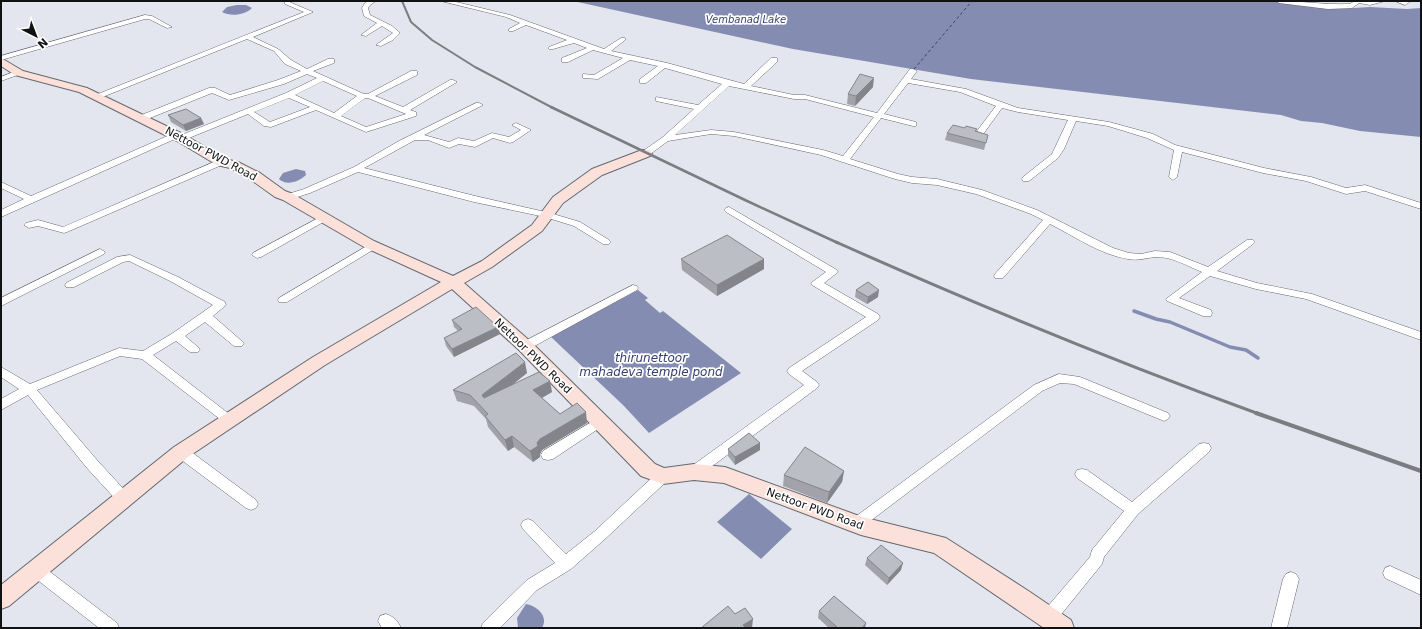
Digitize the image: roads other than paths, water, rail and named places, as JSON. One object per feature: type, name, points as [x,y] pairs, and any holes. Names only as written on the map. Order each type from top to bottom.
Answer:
[{"type":"street","points":[[373,1],[367,4],[365,8],[367,16],[390,27],[397,33],[391,39],[379,45]]},
{"type":"street","points":[[444,1],[508,16],[605,52],[664,65],[727,82],[794,97],[805,97],[878,118]]},
{"type":"street","points":[[471,8],[484,1]]},
{"type":"street","points":[[1279,1],[1338,7],[1352,6],[1356,1],[1370,3],[1382,1]]},
{"type":"street","points":[[1398,1],[1405,3],[1408,1]]},
{"type":"street","points":[[97,96],[189,58],[270,30],[310,12],[287,2]]},
{"type":"street","points":[[1,60],[150,17],[169,27]]},
{"type":"street","points":[[364,35],[381,23]]},
{"type":"street","points":[[511,30],[525,23]]},
{"type":"street","points":[[247,37],[276,50],[288,62],[321,79],[413,114],[366,130],[289,95]]},
{"type":"street","points":[[605,52],[623,39]]},
{"type":"street","points":[[551,48],[572,41]]},
{"type":"street","points":[[212,44],[222,47]]},
{"type":"street","points":[[565,60],[592,48]]},
{"type":"street","points":[[586,76],[595,76],[628,58]]},
{"type":"street","name":"Nettoor PWD Road","points":[[1,60],[19,73],[83,90],[142,118],[221,162],[234,165],[280,194],[288,197],[372,246],[453,282],[525,346],[648,470],[663,476],[694,472],[724,475],[856,524],[939,545],[1049,617],[1063,628]]},
{"type":"street","points":[[745,86],[774,60]]},
{"type":"street","points":[[142,118],[212,90],[229,98],[306,72],[331,61]]},
{"type":"street","points":[[643,81],[664,65]]},
{"type":"street","points":[[845,159],[913,71]]},
{"type":"street","points":[[1,79],[19,73]]},
{"type":"street","points":[[335,116],[366,96],[414,74]]},
{"type":"street","points":[[1,214],[31,199],[178,137],[289,95],[321,79]]},
{"type":"street","points":[[906,80],[971,93],[1000,105],[1036,114],[1109,124],[1150,136],[1178,149],[1263,170],[1308,179],[1346,191],[1365,188],[1421,206]]},
{"type":"street","points":[[404,110],[453,82]]},
{"type":"street","points":[[1,599],[105,516],[181,452],[318,361],[453,282],[487,264],[537,228],[558,200],[597,172],[646,153],[666,139],[727,82]]},
{"type":"street","points":[[659,99],[700,108]]},
{"type":"street","points":[[802,104],[913,124]]},
{"type":"street","points":[[288,197],[307,191],[357,169],[413,137],[479,105]]},
{"type":"street","points":[[981,131],[1000,105]]},
{"type":"street","points":[[248,111],[267,124],[271,125],[315,108]]},
{"type":"street","points":[[1026,179],[1055,156],[1060,149],[1073,119]]},
{"type":"street","points":[[413,137],[429,138],[449,145],[458,141],[475,144],[492,135],[510,140],[527,130],[516,125]]},
{"type":"street","points":[[666,139],[705,132],[734,134],[798,147],[845,159],[895,176],[912,180],[937,182],[979,192],[1034,212],[1109,250],[1128,256],[1141,257],[1155,254],[1170,255],[1210,271],[1256,286],[1308,296],[1421,336]]},
{"type":"street","points":[[1173,177],[1178,149]]},
{"type":"street","points":[[29,225],[38,223],[64,230],[221,162]]},
{"type":"street","points":[[357,169],[474,199],[547,215],[577,224],[606,242]]},
{"type":"street","points":[[1,185],[31,199]]},
{"type":"street","points":[[694,472],[813,385],[793,371],[874,318],[816,283],[833,272],[729,210]]},
{"type":"street","points":[[257,255],[324,218]]},
{"type":"street","points":[[999,276],[1049,219]]},
{"type":"street","points":[[1206,313],[1171,299],[1250,242]]},
{"type":"street","points":[[283,300],[372,246]]},
{"type":"street","points":[[1,302],[100,252]]},
{"type":"street","points":[[70,285],[121,259],[130,258],[174,279],[221,305],[177,336],[145,355]]},
{"type":"street","points":[[525,346],[633,288]]},
{"type":"street","points":[[205,316],[238,343]]},
{"type":"street","points":[[177,336],[194,349]]},
{"type":"street","points":[[1,405],[29,389],[119,352],[145,355],[229,420]]},
{"type":"street","points":[[1,371],[29,389],[124,499]]},
{"type":"street","points":[[856,524],[1038,388],[1059,378],[1076,380],[1164,416]]},
{"type":"street","points":[[548,455],[600,422]]},
{"type":"street","points":[[1049,617],[1097,559],[1097,555],[1133,510],[1204,448]]},
{"type":"street","points":[[181,452],[251,504]]},
{"type":"street","points":[[1082,474],[1133,510]]},
{"type":"street","points":[[489,628],[532,586],[566,564],[600,535],[663,476]]},
{"type":"street","points":[[528,526],[566,564]]},
{"type":"street","points":[[36,570],[111,628]]},
{"type":"street","points":[[1390,573],[1421,588]]},
{"type":"street","points":[[1278,628],[1291,579]]},
{"type":"water","name":"Vembanad Lake","points":[[573,1],[1272,1],[1337,9],[1370,7],[1407,9],[1421,8],[1421,137],[1360,131],[1322,123],[1301,121],[1281,115],[971,79],[793,49]]},
{"type":"water","points":[[246,5],[252,8],[246,12],[238,14],[226,14],[222,12],[227,7]]},
{"type":"water","points":[[296,169],[305,171],[306,175],[300,180],[289,183],[279,179],[283,173]]},
{"type":"water","name":"thirunettoor mahadeva temple pond","points":[[638,290],[648,298],[645,300],[660,313],[663,311],[741,373],[649,433],[624,406],[550,336]]},
{"type":"water","points":[[749,494],[792,529],[761,559],[717,522]]},
{"type":"water","points":[[526,604],[538,609],[541,612],[544,619],[542,628],[518,628],[517,618]]},
{"type":"waterway","points":[[1134,311],[1156,319],[1170,322],[1230,347],[1246,350],[1258,358]]},
{"type":"railway","points":[[402,1],[411,22],[432,40],[475,67],[552,108]]},
{"type":"railway","points":[[552,108],[838,243]]},
{"type":"railway","points":[[836,242],[1046,332],[1259,414]]},
{"type":"railway","points":[[1256,413],[1421,471]]}]
